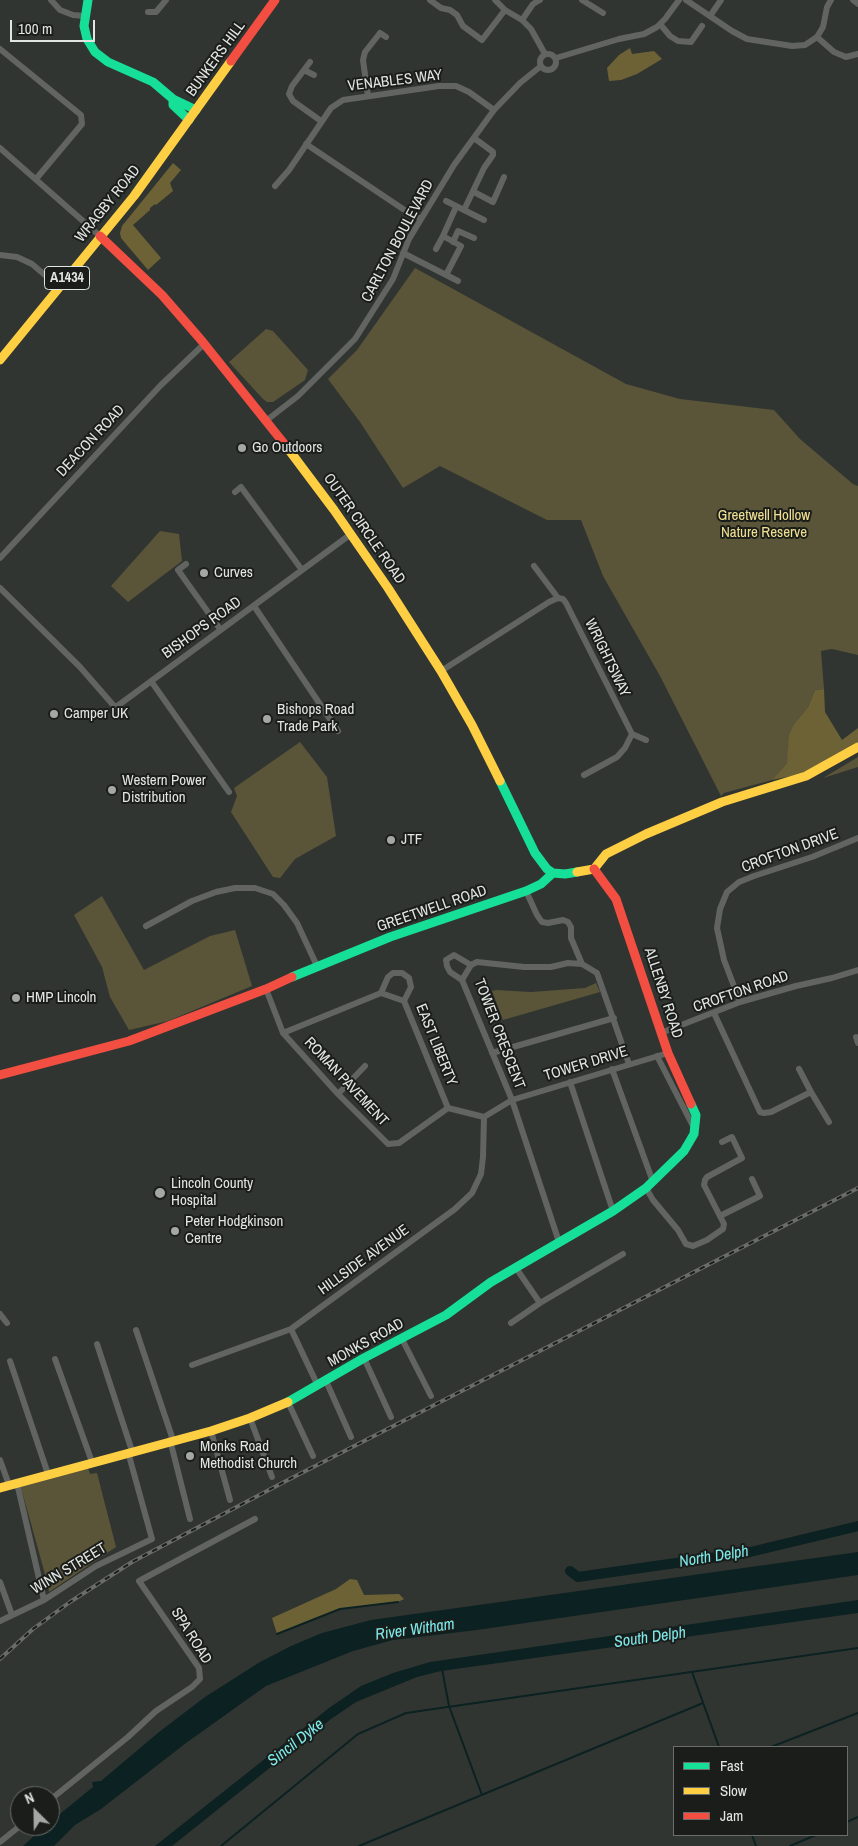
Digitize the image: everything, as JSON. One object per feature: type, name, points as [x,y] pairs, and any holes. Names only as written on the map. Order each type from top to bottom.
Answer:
[{"type":"main road","points":[[88,0],[84,26],[87,39],[95,52],[108,62],[154,82],[173,99],[196,110]]},
{"type":"main road","name":"BUNKERS HILL","points":[[196,110],[276,0]]},
{"type":"main road","points":[[173,99],[173,105],[189,120]]},
{"type":"main road","name":"WRAGBY ROAD","points":[[0,360],[150,174],[196,110]]},
{"type":"main road","name":"OUTER CIRCLE ROAD","points":[[100,236],[162,295],[204,344],[268,420],[351,534],[410,621],[441,671],[472,725],[535,853],[547,869],[553,873]]},
{"type":"main road","points":[[553,873],[564,874],[594,868],[606,854],[646,834],[722,802],[806,776],[858,747]]},
{"type":"main road","name":"ALLENBY ROAD","points":[[594,868],[616,899],[668,1053],[694,1111],[696,1120],[695,1130]]},
{"type":"main road","name":"GREETWELL ROAD","points":[[0,1075],[129,1040],[266,989],[317,966],[424,925],[526,891],[541,884],[553,873]]},
{"type":"main road","name":"MONKS ROAD","points":[[9,1485],[211,1431],[250,1418],[288,1402],[364,1358],[446,1315],[491,1282],[613,1211],[649,1185],[687,1147],[695,1130]]},
{"type":"street","points":[[51,0],[60,10],[73,15],[85,16]]},
{"type":"street","points":[[156,12],[166,0]]},
{"type":"street","points":[[430,0],[441,8],[450,10],[457,15],[463,26],[482,40],[504,10]]},
{"type":"street","points":[[495,0],[504,10],[522,20],[531,29],[545,54]]},
{"type":"street","points":[[522,20],[533,4],[540,0]]},
{"type":"street","points":[[582,0],[592,2],[603,13]]},
{"type":"street","name":"CARLTON BOULEVARD","points":[[268,420],[298,396],[355,339],[393,279],[421,219],[454,165],[494,110],[520,83],[541,66],[546,70],[551,69],[556,65],[556,58],[619,39],[644,34],[669,16],[679,0]]},
{"type":"street","points":[[686,0],[747,39],[792,46],[806,45],[817,37],[823,27],[827,6],[831,0]]},
{"type":"street","points":[[710,16],[721,0]]},
{"type":"street","points":[[853,0],[858,4]]},
{"type":"street","points":[[148,12],[156,12]]},
{"type":"street","points":[[156,12],[159,21]]},
{"type":"street","points":[[660,24],[670,36],[678,41],[691,42],[702,26]]},
{"type":"street","points":[[368,96],[363,60],[365,52],[380,32],[386,37]]},
{"type":"street","points":[[817,37],[834,52],[846,57],[858,54]]},
{"type":"street","points":[[0,49],[81,115],[82,124],[36,178]]},
{"type":"street","points":[[545,54],[551,54],[556,58]]},
{"type":"street","points":[[541,66],[540,60],[545,54]]},
{"type":"street","points":[[310,62],[292,86],[289,94],[293,101],[321,121]]},
{"type":"street","points":[[304,70],[314,76]]},
{"type":"street","name":"VENABLES WAY","points":[[275,186],[289,170],[331,108],[343,100],[439,86],[456,86],[470,92],[494,110]]},
{"type":"street","points":[[464,210],[484,168],[493,154],[474,138]]},
{"type":"street","points":[[306,144],[421,219]]},
{"type":"street","points":[[0,148],[100,236]]},
{"type":"street","points":[[474,192],[493,202],[504,177]]},
{"type":"street","points":[[446,201],[484,220]]},
{"type":"street","points":[[436,250],[456,206]]},
{"type":"street","points":[[453,242],[458,231],[474,238]]},
{"type":"street","points":[[443,236],[460,246],[446,275]]},
{"type":"street","points":[[404,254],[458,281]]},
{"type":"street","points":[[0,255],[17,257],[32,264],[59,287]]},
{"type":"street","name":"DEACON ROAD","points":[[0,558],[160,386],[204,344]]},
{"type":"street","points":[[234,492],[242,487],[302,570]]},
{"type":"street","name":"BISHOPS ROAD","points":[[116,707],[351,534]]},
{"type":"street","points":[[186,564],[178,570],[220,629]]},
{"type":"street","name":"WRIGHTSWAY","points":[[534,566],[558,598],[563,599],[566,603],[632,734]]},
{"type":"street","points":[[0,588],[58,644],[121,714]]},
{"type":"street","points":[[441,671],[558,598]]},
{"type":"street","points":[[254,606],[338,731]]},
{"type":"street","points":[[151,681],[229,792]]},
{"type":"street","points":[[584,775],[617,757],[625,748],[632,734],[646,740]]},
{"type":"street","name":"CROFTON DRIVE","points":[[740,1002],[724,960],[717,928],[720,908],[727,892],[740,882],[754,876],[812,857],[858,838]]},
{"type":"street","points":[[146,926],[192,901],[216,892],[235,888],[255,888],[273,894],[284,905],[296,923],[317,966]]},
{"type":"street","points":[[526,891],[537,916],[542,922],[563,920],[568,922],[571,927],[572,938],[582,964],[597,973],[629,1064]]},
{"type":"street","points":[[462,980],[450,972],[446,966],[446,960],[454,955],[471,965]]},
{"type":"street","name":"TOWER CRESCENT","points":[[559,1242],[512,1100],[462,980],[471,965],[477,962],[551,967],[568,963],[582,964]]},
{"type":"street","name":"CROFTON ROAD","points":[[661,1033],[740,1002],[858,970]]},
{"type":"street","points":[[283,1033],[381,993],[388,977],[393,973],[402,973],[409,978],[411,987],[404,1002]]},
{"type":"street","name":"ROMAN PAVEMENT","points":[[266,989],[283,1033],[384,1141],[393,1144],[403,1140],[448,1108]]},
{"type":"street","name":"EAST LIBERTY","points":[[381,993],[404,1002],[448,1108]]},
{"type":"street","points":[[714,1013],[760,1112],[771,1112],[811,1092]]},
{"type":"street","points":[[492,1053],[614,1018]]},
{"type":"street","name":"TOWER DRIVE","points":[[512,1100],[668,1053]]},
{"type":"street","points":[[657,1056],[695,1130]]},
{"type":"street","points":[[338,1094],[365,1066]]},
{"type":"street","points":[[612,1069],[653,1200],[678,1230],[686,1244],[693,1246],[723,1229],[724,1224],[704,1185],[704,1180],[742,1158],[732,1137],[722,1142]]},
{"type":"street","points":[[800,1069],[828,1122]]},
{"type":"street","points":[[570,1082],[613,1211]]},
{"type":"street","points":[[448,1108],[484,1117],[512,1100]]},
{"type":"street","name":"HILLSIDE AVENUE","points":[[192,1364],[291,1329],[455,1209],[472,1193],[481,1174],[484,1117]]},
{"type":"street","points":[[720,1216],[760,1196],[752,1179]]},
{"type":"street","points":[[511,1323],[540,1303],[623,1254]]},
{"type":"street","points":[[516,1268],[540,1303]]},
{"type":"street","points":[[0,1314],[7,1323]]},
{"type":"street","points":[[291,1329],[351,1437]]},
{"type":"street","points":[[136,1330],[172,1440],[190,1519]]},
{"type":"street","points":[[402,1339],[431,1396]]},
{"type":"street","points":[[97,1344],[130,1452]]},
{"type":"street","points":[[364,1358],[391,1417]]},
{"type":"street","points":[[55,1359],[92,1462]]},
{"type":"street","points":[[10,1361],[48,1474]]},
{"type":"street","points":[[288,1402],[312,1456]]},
{"type":"street","points":[[250,1418],[272,1477]]},
{"type":"street","points":[[211,1431],[230,1500]]},
{"type":"street","name":"WINN STREET","points":[[0,1622],[44,1600],[96,1566],[152,1539],[130,1452]]},
{"type":"street","points":[[0,1460],[44,1600]]},
{"type":"street","name":"SPA ROAD","points":[[60,1792],[128,1737],[156,1711],[192,1687],[200,1679],[199,1668],[140,1581],[255,1519]]},
{"type":"street","points":[[0,1582],[12,1615]]},
{"type":"street","points":[[0,1842],[10,1834]]},
{"type":"green space","name":"Greetwell Hollow Nature Reserve","points":[[415,268],[626,384],[680,399],[774,410],[800,439],[853,484],[858,486],[858,655],[832,649],[821,651],[824,689],[815,690],[808,707],[794,724],[787,763],[772,780],[724,793],[721,796],[660,676],[603,576],[581,520],[547,520],[440,466],[403,488],[360,422],[328,379],[357,350]]},
{"type":"green space","points":[[266,329],[273,331],[308,370],[305,380],[273,402],[267,402],[263,399],[229,362]]},
{"type":"green space","points":[[160,531],[179,534],[182,561],[128,602],[111,586]]},
{"type":"green space","points":[[300,742],[327,777],[336,836],[295,859],[280,878],[273,877],[231,812],[237,796],[234,788]]},
{"type":"green space","points":[[858,757],[858,767],[823,778]]},
{"type":"green space","points":[[102,896],[144,970],[210,936],[235,930],[252,986],[168,1021],[129,1030],[110,997],[102,967],[74,915]]},
{"type":"green space","points":[[596,983],[600,992],[503,1020],[492,991],[531,992],[585,988]]},
{"type":"green space","points":[[87,1465],[90,1474],[97,1473],[116,1547],[49,1592],[20,1484]]},
{"type":"shaded area","points":[[630,48],[632,54],[654,51],[662,59],[637,74],[621,80],[609,81],[607,68],[619,55]]},
{"type":"shaded area","points":[[173,163],[181,170],[170,183],[173,191],[150,208],[133,225],[161,258],[148,270],[121,238],[120,233],[122,226]]},
{"type":"shaded area","points":[[824,689],[825,712],[842,740],[858,728],[858,743],[819,766],[797,775],[772,780],[787,763],[789,735],[794,724],[808,707],[815,690]]},
{"type":"shaded area","points":[[350,1579],[357,1580],[364,1595],[399,1594],[404,1599],[398,1602],[340,1609],[277,1634],[272,1618],[336,1589]]},
{"type":"water","name":"River Witham","points":[[858,1552],[858,1575],[477,1630],[393,1640],[353,1651],[266,1686],[186,1743],[101,1809],[75,1825],[54,1846],[23,1846],[34,1836],[60,1836],[60,1814],[93,1787],[92,1782],[101,1781],[159,1732],[205,1697],[260,1662],[291,1646],[322,1633],[371,1620]]},
{"type":"water","points":[[858,1600],[858,1613],[441,1671],[417,1677],[356,1702],[331,1719],[172,1846],[155,1846],[329,1708],[361,1686],[393,1673],[430,1662]]},
{"type":"waterway","name":"North Delph","points":[[570,1571],[578,1577],[746,1553],[858,1526]]},
{"type":"waterway","points":[[277,1634],[340,1609],[398,1602]]},
{"type":"waterway","points":[[221,1846],[358,1734],[406,1713],[858,1648]]},
{"type":"waterway","points":[[442,1669],[449,1706],[482,1795]]},
{"type":"waterway","points":[[692,1672],[719,1746]]},
{"type":"waterway","points":[[359,1846],[703,1703]]},
{"type":"waterway","points":[[774,1746],[858,1713]]},
{"type":"waterway","points":[[848,1822],[858,1817]]},
{"type":"waterway","points":[[752,1836],[756,1846]]},
{"type":"waterway","points":[[790,1846],[814,1836]]},
{"type":"railway","points":[[0,1659],[33,1629],[70,1602],[132,1562],[858,1188]]},
{"type":"traffic: fast","points":[[88,0],[84,26],[87,39],[95,52],[108,62],[153,82],[173,99],[196,110]]},
{"type":"traffic: fast","points":[[173,99],[173,105],[189,120]]},
{"type":"traffic: fast","points":[[500,781],[535,853],[547,869],[553,873]]},
{"type":"traffic: fast","points":[[292,977],[390,937],[526,891],[541,884],[553,873],[577,872]]},
{"type":"traffic: fast","points":[[288,1402],[364,1358],[446,1315],[491,1282],[613,1211],[646,1188],[684,1151],[694,1134],[696,1115],[691,1104]]},
{"type":"traffic: slow","points":[[0,360],[134,196],[231,61]]},
{"type":"traffic: slow","points":[[286,446],[334,510],[388,588],[441,671],[472,725],[500,781]]},
{"type":"traffic: slow","points":[[577,872],[594,869],[606,854],[646,834],[722,802],[806,776],[858,747]]},
{"type":"traffic: slow","points":[[0,1488],[211,1431],[250,1418],[288,1402]]},
{"type":"traffic: jam","points":[[231,61],[275,0]]},
{"type":"traffic: jam","points":[[100,236],[162,295],[202,341],[286,446]]},
{"type":"traffic: jam","points":[[594,869],[616,899],[668,1053],[691,1104]]},
{"type":"traffic: jam","points":[[0,1075],[129,1041],[266,989],[292,977]]},
{"type":"place","name":"Go Outdoors","points":[[242,448]]},
{"type":"place","name":"Curves","points":[[204,573]]},
{"type":"place","name":"Camper UK","points":[[54,714]]},
{"type":"place","name":"Bishops Road Trade Park","points":[[267,719]]},
{"type":"place","name":"Western Power Distribution","points":[[112,790]]},
{"type":"place","name":"JTF","points":[[391,840]]},
{"type":"place","name":"HMP Lincoln","points":[[16,998]]},
{"type":"place","name":"Lincoln County Hospital","points":[[160,1193]]},
{"type":"place","name":"Peter Hodgkinson Centre","points":[[175,1231]]},
{"type":"place","name":"Monks Road Methodist Church","points":[[190,1456]]},
{"type":"water label","name":"South Delph","points":[[650,1638]]},
{"type":"water label","name":"Sincil Dyke","points":[[296,1743]]}]
